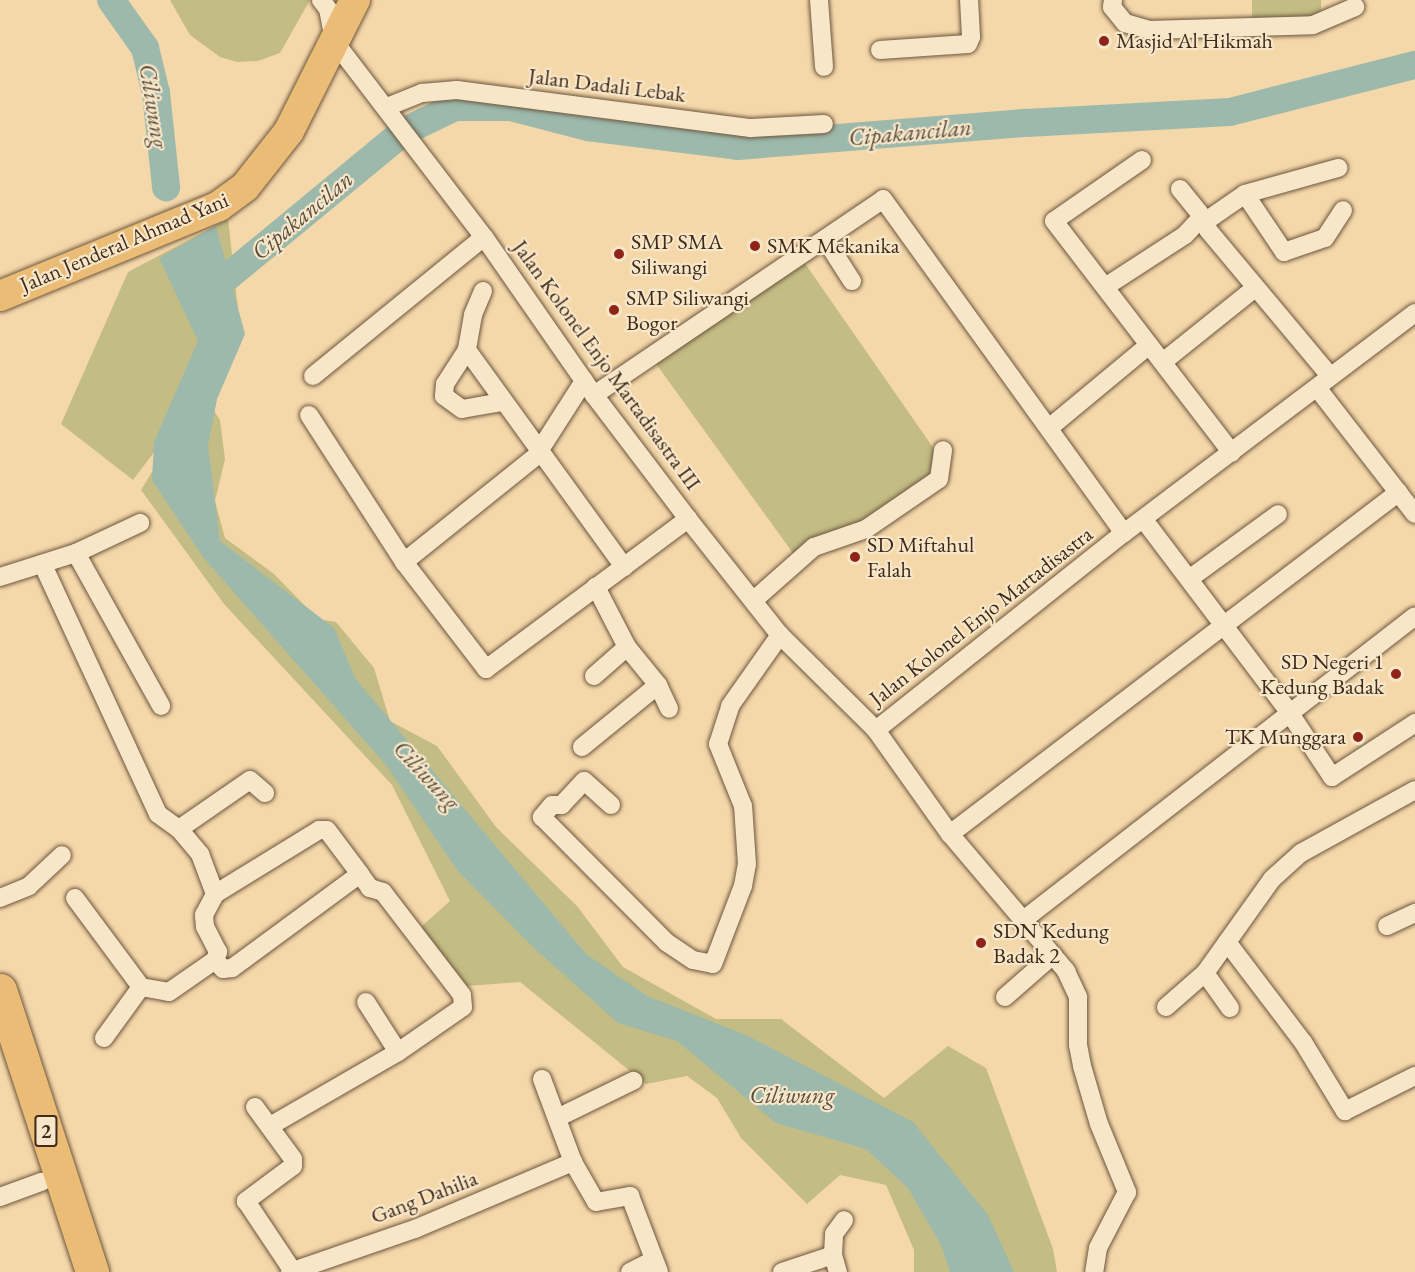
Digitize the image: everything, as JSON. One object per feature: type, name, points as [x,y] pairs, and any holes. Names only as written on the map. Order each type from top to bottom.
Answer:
[{"type":"highway","name":"2","points":[[0,990],[92,1272]]},
{"type":"highway","name":"2","points":[[0,1061],[70,1272]]},
{"type":"main road","name":"Jalan Jenderal Ahmad Yani","points":[[0,274],[135,232],[197,208],[239,172],[281,126],[334,41],[334,2]]},
{"type":"main road","name":"Jalan Jenderal Ahmad Yani","points":[[281,126],[334,2]]},
{"type":"main road","name":"Jalan Jenderal Ahmad Yani","points":[[0,296],[135,232]]},
{"type":"street","points":[[819,0],[824,67]]},
{"type":"street","points":[[880,50],[968,44],[971,37],[969,0]]},
{"type":"street","points":[[1113,0],[1112,7],[1125,23],[1149,30],[1313,26],[1355,8]]},
{"type":"street","name":"Jalan Kolonel Enjo Martadisastra III","points":[[334,41],[387,107],[404,136],[484,237],[589,388],[688,519],[780,635],[876,730]]},
{"type":"street","name":"Jalan Dadali Lebak","points":[[387,107],[422,93],[457,90],[751,128],[824,124]]},
{"type":"street","points":[[1142,160],[1054,221],[1149,345],[1164,361],[1232,453]]},
{"type":"street","points":[[1105,287],[1245,194],[1338,168]]},
{"type":"street","points":[[1180,189],[1204,220],[1208,230],[1255,288],[1324,383],[1415,514]]},
{"type":"street","points":[[1245,194],[1284,252],[1325,238],[1343,210]]},
{"type":"street","points":[[404,562],[540,450],[589,388],[825,239],[884,199],[1124,533]]},
{"type":"street","points":[[313,376],[484,237]]},
{"type":"street","points":[[825,239],[852,281]]},
{"type":"street","points":[[1164,361],[1255,288]]},
{"type":"street","points":[[483,291],[473,315],[467,350],[445,384],[444,396],[462,410],[502,402]]},
{"type":"street","name":"Jalan Kolonel Enjo Martadisastra","points":[[1094,1272],[1098,1248],[1127,1192],[1099,1124],[1082,1066],[1077,1045],[1078,997],[1053,955],[951,834],[876,730],[1124,533],[1415,313]]},
{"type":"street","points":[[1049,429],[1149,345]]},
{"type":"street","points":[[467,350],[502,402],[540,450],[624,567]]},
{"type":"street","points":[[309,415],[404,562],[486,669],[688,519]]},
{"type":"street","points":[[754,600],[814,547],[866,529],[939,479],[943,450]]},
{"type":"street","points":[[951,834],[1224,628],[1399,492]]},
{"type":"street","points":[[1189,579],[1278,514]]},
{"type":"street","points":[[1144,520],[1289,712],[1332,777],[1415,723]]},
{"type":"street","points":[[0,577],[76,553],[141,523]]},
{"type":"street","points":[[76,553],[161,706]]},
{"type":"street","points":[[43,565],[158,814],[178,829],[200,854],[214,894]]},
{"type":"street","points":[[596,587],[627,647],[658,685],[669,709]]},
{"type":"street","points":[[1022,921],[1415,616]]},
{"type":"street","points":[[611,806],[584,781],[562,805],[552,805],[542,818],[666,942],[693,960],[713,964],[743,886],[747,864],[743,806],[718,744],[730,706],[780,635]]},
{"type":"street","points":[[594,675],[627,647]]},
{"type":"street","points":[[582,747],[658,685]]},
{"type":"street","points":[[178,829],[250,780],[265,793]]},
{"type":"street","points":[[1166,1007],[1204,973],[1272,879],[1300,854],[1415,790]]},
{"type":"street","points":[[75,898],[141,987],[169,992],[215,960],[218,952],[205,927],[204,915],[214,894],[323,829],[370,888],[383,892],[464,1001],[459,1013],[398,1052],[270,1126]]},
{"type":"street","points":[[0,898],[28,886],[62,855]]},
{"type":"street","points":[[215,960],[223,969],[232,968],[360,874]]},
{"type":"street","points":[[1387,926],[1415,913]]},
{"type":"street","points":[[1227,942],[1303,1042],[1345,1111],[1415,1076]]},
{"type":"street","points":[[1005,997],[1053,955]]},
{"type":"street","points":[[1204,973],[1230,1008]]},
{"type":"street","points":[[104,1038],[141,987]]},
{"type":"street","points":[[366,1002],[398,1052]]},
{"type":"street","points":[[542,1078],[573,1162],[596,1202],[630,1196],[656,1266],[630,1272]]},
{"type":"street","points":[[557,1118],[633,1081]]},
{"type":"street","points":[[255,1107],[293,1160],[293,1166],[246,1201],[291,1271]]},
{"type":"street","name":"Gang Dahilia","points":[[291,1271],[415,1229],[573,1162]]},
{"type":"street","points":[[0,1197],[40,1182]]},
{"type":"street","points":[[782,1272],[835,1263],[834,1234],[844,1220]]},
{"type":"shaded area","points":[[170,0],[310,0],[280,53],[258,61],[237,62],[220,57],[190,35]]},
{"type":"shaded area","points":[[1252,0],[1321,0],[1321,21],[1252,21]]},
{"type":"shaded area","points":[[228,219],[240,327],[205,385],[133,480],[61,424],[128,272]]},
{"type":"shaded area","points":[[804,262],[932,446],[936,464],[930,479],[882,512],[795,556],[654,361]]},
{"type":"shaded area","points":[[212,408],[220,420],[225,459],[215,501],[225,538],[274,574],[318,619],[336,622],[374,668],[390,721],[437,746],[496,827],[577,906],[623,967],[716,1019],[781,1019],[884,1098],[948,1046],[986,1068],[1053,1249],[1057,1272],[914,1272],[914,1250],[886,1185],[840,1175],[807,1204],[741,1138],[717,1098],[687,1076],[646,1084],[520,982],[454,987],[427,962],[422,926],[450,901],[392,785],[224,604],[141,490],[187,414]]},
{"type":"water","name":"Ciliwung","points":[[216,226],[245,334],[217,399],[208,446],[220,541],[334,628],[355,678],[586,954],[647,996],[746,1035],[913,1122],[988,1215],[1014,1272],[950,1272],[941,1245],[908,1188],[866,1149],[776,1123],[677,1041],[618,1023],[533,947],[457,870],[386,765],[203,557],[152,480],[154,442],[198,341],[159,258]]},
{"type":"waterway","name":"Ciliwung","points":[[111,0],[145,48],[156,93],[166,187]]},
{"type":"waterway","name":"Cipakancilan","points":[[407,130],[455,107],[511,107],[588,127],[738,146],[1026,123],[1230,112],[1415,65]]},
{"type":"waterway","name":"Cipakancilan","points":[[208,293],[397,137]]},
{"type":"place","name":"Masjid Al Hikmah","points":[[1104,41]]},
{"type":"place","name":"SMK Mekanika","points":[[755,246]]},
{"type":"place","name":"SMP SMA Siliwangi","points":[[619,254]]},
{"type":"place","name":"SMP Siliwangi Bogor","points":[[614,310]]},
{"type":"place","name":"SD Miftahul Falah","points":[[855,557]]},
{"type":"place","name":"SD Negeri 1 Kedung Badak","points":[[1396,674]]},
{"type":"place","name":"TK Munggara","points":[[1358,737]]},
{"type":"place","name":"SDN Kedung Badak 2","points":[[981,943]]}]
